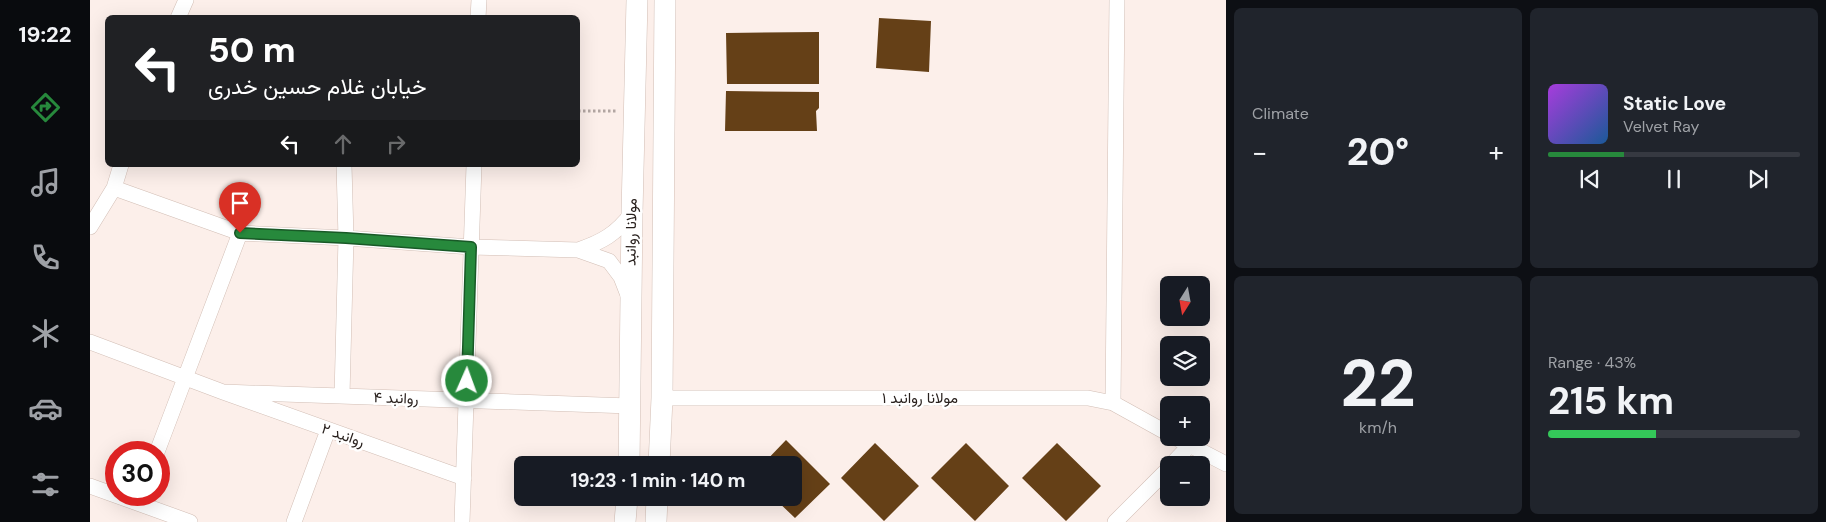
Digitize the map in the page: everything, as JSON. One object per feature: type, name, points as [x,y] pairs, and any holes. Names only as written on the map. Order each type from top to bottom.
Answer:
[{"type":"street","points":[[179,15],[186,0]]},
{"type":"street","points":[[478,15],[479,0]]},
{"type":"street","name":"مولانا روانبد","points":[[629,456],[637,0]]},
{"type":"street","points":[[659,456],[662,398],[665,0]]},
{"type":"street","points":[[1113,403],[1116,0]]},
{"type":"street","points":[[634,112],[664,113]]},
{"type":"street","points":[[90,227],[114,188],[120,167]]},
{"type":"street","points":[[342,396],[346,238],[344,167]]},
{"type":"street","points":[[462,522],[474,167]]},
{"type":"street","points":[[114,188],[240,233],[471,247],[578,250],[609,261],[621,277],[631,301]]},
{"type":"street","points":[[578,250],[611,236],[632,213]]},
{"type":"street","points":[[162,441],[240,233]]},
{"type":"street","name":"روانبد ۲","points":[[90,342],[184,378],[464,478]]},
{"type":"street","name":"روانبد ۴","points":[[223,392],[630,406]]},
{"type":"street","name":"مولانا روانبد ۱","points":[[662,398],[1088,398],[1113,403],[1160,429]]},
{"type":"street","points":[[294,522],[328,430]]},
{"type":"street","points":[[1180,456],[1189,446]]},
{"type":"street","points":[[1192,446],[1226,464]]},
{"type":"street","points":[[1115,522],[1160,476]]},
{"type":"street","points":[[90,486],[105,490]]},
{"type":"street","points":[[156,506],[190,522]]},
{"type":"street","points":[[625,522],[626,506]]},
{"type":"street","points":[[656,522],[657,506]]},
{"type":"path","points":[[580,111],[634,112]]},
{"type":"building","points":[[879,18],[931,21],[929,72],[876,68]]},
{"type":"building","points":[[819,32],[819,84],[727,84],[726,33]]},
{"type":"building","points":[[726,91],[819,92],[819,108],[816,111],[817,131],[725,131]]},
{"type":"building","points":[[786,440],[802,456],[771,456]]},
{"type":"building","points":[[875,443],[919,486],[884,521],[841,478]]},
{"type":"building","points":[[966,443],[1009,486],[975,521],[931,478]]},
{"type":"building","points":[[1057,443],[1101,486],[1066,521],[1022,478]]},
{"type":"building","points":[[802,456],[830,484],[795,518],[782,506],[802,506]]},
{"type":"route","points":[[240,233],[471,247],[467,381]]}]
